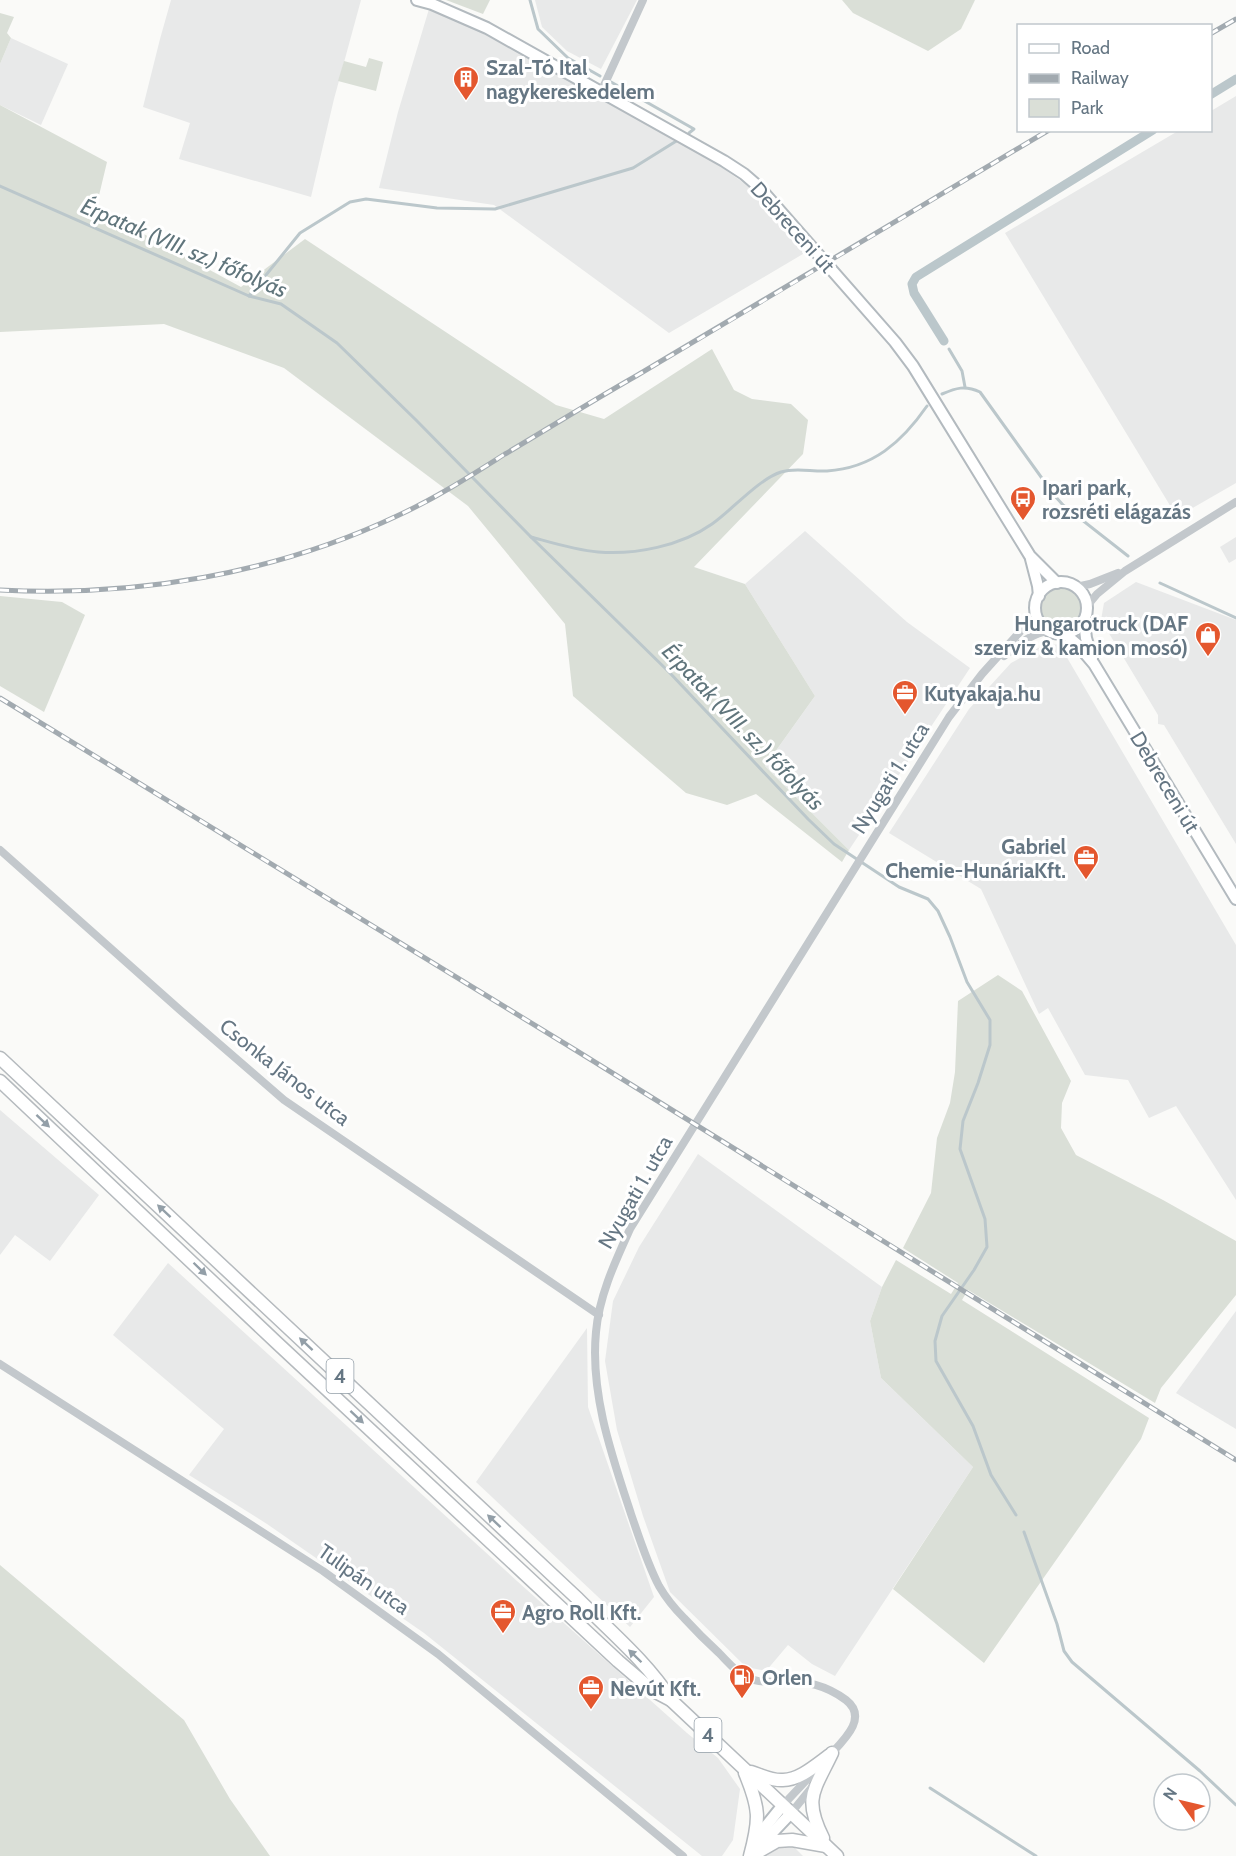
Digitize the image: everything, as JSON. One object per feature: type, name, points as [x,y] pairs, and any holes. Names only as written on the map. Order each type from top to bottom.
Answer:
[{"type":"main road","name":"4","points":[[0,1058],[578,1599],[646,1667],[672,1701],[837,1856]]},
{"type":"main road","name":"4","points":[[0,1081],[624,1667],[652,1690],[672,1701]]},
{"type":"main road","points":[[744,1769],[785,1781],[806,1772],[832,1753]]},
{"type":"main road","points":[[827,1847],[815,1822],[811,1802],[815,1788],[832,1753]]},
{"type":"main road","points":[[744,1769],[758,1812],[757,1829],[750,1856]]},
{"type":"main road","points":[[750,1856],[777,1841],[792,1840],[827,1847]]},
{"type":"street","name":"Debreceni út","points":[[417,0],[432,4],[487,28],[724,161],[765,192],[914,366],[1030,556]]},
{"type":"street","points":[[600,92],[643,0]]},
{"type":"street","points":[[1087,606],[1096,594],[1125,571],[1236,502]]},
{"type":"street","points":[[1030,556],[1057,583]]},
{"type":"street","points":[[1030,556],[1039,596]]},
{"type":"street","points":[[1076,587],[1125,571]]},
{"type":"street","points":[[1057,583],[1076,587],[1085,598],[1087,606],[1084,621],[1074,631],[1065,633],[1049,631],[1036,614],[1039,596],[1047,587],[1057,583]]},
{"type":"street","name":"Nyugati 1. utca","points":[[832,1753],[854,1728],[855,1715],[847,1701],[828,1688],[816,1684],[757,1681],[743,1675],[688,1623],[668,1600],[659,1585],[614,1462],[600,1400],[595,1352],[599,1315],[610,1276],[630,1229],[949,717],[974,683],[1036,614]]},
{"type":"street","points":[[1084,621],[1086,638],[1094,664]]},
{"type":"street","name":"Nyugati 1. utca","points":[[988,668],[1033,635],[1049,631]]},
{"type":"street","points":[[1065,633],[1094,664]]},
{"type":"street","name":"Debreceni út","points":[[1094,664],[1236,899]]},
{"type":"street","name":"Csonka János utca","points":[[0,850],[284,1100],[599,1315]]},
{"type":"street","name":"Tulipán utca","points":[[0,1364],[323,1571],[419,1640],[683,1856]]},
{"type":"street","points":[[750,1856],[766,1826],[787,1809],[832,1753]]},
{"type":"shaded area","points":[[171,0],[361,0],[334,99],[311,197],[179,159],[190,123],[143,107]]},
{"type":"shaded area","points":[[535,0],[637,0],[601,69],[567,51],[542,27]]},
{"type":"shaded area","points":[[429,9],[478,30],[710,159],[748,186],[808,251],[669,333],[494,205],[379,188],[398,112]]},
{"type":"shaded area","points":[[11,38],[68,64],[41,125],[0,105],[0,64]]},
{"type":"shaded area","points":[[1236,96],[1236,483],[1177,517],[1005,233],[1176,132],[1212,132],[1212,110]]},
{"type":"shaded area","points":[[805,531],[907,622],[970,668],[849,850],[765,766],[815,696],[745,584]]},
{"type":"shaded area","points":[[1236,537],[1236,559],[1229,563],[1220,547]]},
{"type":"shaded area","points":[[1136,582],[1236,620],[1236,844],[1164,725],[1158,724],[1158,715],[1101,620],[1104,603]]},
{"type":"shaded area","points":[[1059,644],[1236,945],[1236,1200],[1176,1106],[1149,1118],[1128,1080],[1085,1075],[1048,1008],[1039,1014],[981,889],[889,833],[969,709],[1011,663],[1040,647]]},
{"type":"shaded area","points":[[0,1110],[99,1195],[50,1261],[15,1235],[0,1255]]},
{"type":"shaded area","points":[[698,1154],[882,1287],[870,1321],[881,1378],[973,1467],[835,1676],[812,1664],[788,1645],[766,1671],[746,1667],[670,1592],[643,1516],[617,1430],[605,1361],[613,1301],[639,1247]]},
{"type":"shaded area","points":[[168,1263],[517,1581],[718,1758],[740,1789],[733,1840],[722,1856],[702,1856],[424,1633],[267,1524],[189,1475],[224,1429],[113,1335]]},
{"type":"shaded area","points":[[1236,1311],[1236,1429],[1176,1393]]},
{"type":"shaded area","points":[[587,1328],[588,1407],[654,1597],[630,1627],[476,1482]]},
{"type":"shaded area","points":[[780,1843],[794,1847],[803,1856],[756,1856]]},
{"type":"green space","points":[[446,0],[490,0],[483,14]]},
{"type":"green space","points":[[842,0],[975,0],[961,29],[928,51],[853,13]]},
{"type":"green space","points":[[0,13],[14,17],[7,33],[11,38],[0,64]]},
{"type":"green space","points":[[369,58],[383,62],[376,91],[338,81],[344,61],[366,67]]},
{"type":"green space","points":[[0,105],[107,162],[96,208],[241,287],[305,239],[556,405],[604,419],[712,349],[734,390],[752,399],[791,404],[808,420],[803,454],[694,567],[745,584],[815,696],[765,766],[849,850],[842,862],[756,794],[727,805],[686,793],[573,696],[565,624],[468,506],[284,368],[164,324],[0,332]]},
{"type":"green space","points":[[1061,588],[1075,594],[1081,608],[1075,622],[1061,628],[1047,622],[1041,608],[1047,594]]},
{"type":"green space","points":[[0,596],[62,602],[85,615],[44,712],[0,686]]},
{"type":"green space","points":[[998,975],[1022,991],[1071,1081],[1062,1103],[1061,1128],[1076,1155],[1236,1241],[1236,1295],[1161,1388],[1155,1403],[968,1290],[962,1300],[1149,1418],[1141,1439],[984,1663],[893,1589],[973,1467],[881,1378],[870,1321],[882,1287],[896,1260],[951,1294],[958,1283],[903,1248],[931,1193],[937,1138],[950,1103],[955,1072],[958,1001]]},
{"type":"green space","points":[[0,1565],[184,1720],[230,1799],[270,1856],[0,1856]]},
{"type":"waterway","points":[[530,0],[538,29],[568,58],[600,76]]},
{"type":"waterway","points":[[1212,94],[1236,79]]},
{"type":"waterway","points":[[611,82],[694,129],[689,133]]},
{"type":"waterway","points":[[944,341],[914,293],[912,284],[916,277],[1150,132]]},
{"type":"waterway","points":[[249,296],[300,233],[350,202],[366,199],[437,208],[495,209],[633,168],[678,140]]},
{"type":"waterway","name":"Érpatak (VIII. sz.) főfolyás","points":[[0,186],[249,296],[281,304],[337,343],[669,672],[834,844],[899,887],[928,899],[938,911],[967,982],[990,1020],[990,1045],[963,1121],[960,1149],[985,1219],[987,1247],[942,1316],[935,1341],[936,1361],[973,1426],[991,1475],[1016,1515]]},
{"type":"waterway","points":[[949,349],[962,371],[965,387]]},
{"type":"waterway","points":[[942,394],[961,388],[980,392],[1063,505],[1128,556]]},
{"type":"waterway","points":[[531,537],[572,548],[612,553],[642,550],[672,543],[700,532],[764,481],[781,472],[843,469],[872,459],[897,442],[927,406]]},
{"type":"waterway","points":[[1160,583],[1236,618]]},
{"type":"waterway","name":"Érpatak (VIII. sz.) főfolyás","points":[[1024,1532],[1057,1624],[1064,1651],[1072,1662],[1200,1771],[1236,1805]]},
{"type":"waterway","points":[[930,1788],[1036,1856]]},
{"type":"railway","points":[[1212,33],[1236,19]]},
{"type":"railway","points":[[0,590],[103,590],[204,577],[254,567],[304,553],[399,515],[453,486],[1046,132]]},
{"type":"railway","points":[[0,698],[577,1051],[1236,1460]]},
{"type":"place","name":"Szal-Tó Ital nagykereskedelem","points":[[466,102]]},
{"type":"place","name":"Ipari park, rozsréti elágazás","points":[[1023,522]]},
{"type":"place","name":"Hungarotruck (DAF szerviz & kamion mosó)","points":[[1208,658]]},
{"type":"place","name":"Kutyakaja.hu","points":[[905,716]]},
{"type":"place","name":"Gabriel Chemie-HunáriaKft.","points":[[1086,881]]},
{"type":"place","name":"Agro Roll Kft.","points":[[503,1635]]},
{"type":"place","name":"Orlen","points":[[742,1700]]},
{"type":"place","name":"Nevút Kft.","points":[[591,1711]]}]
